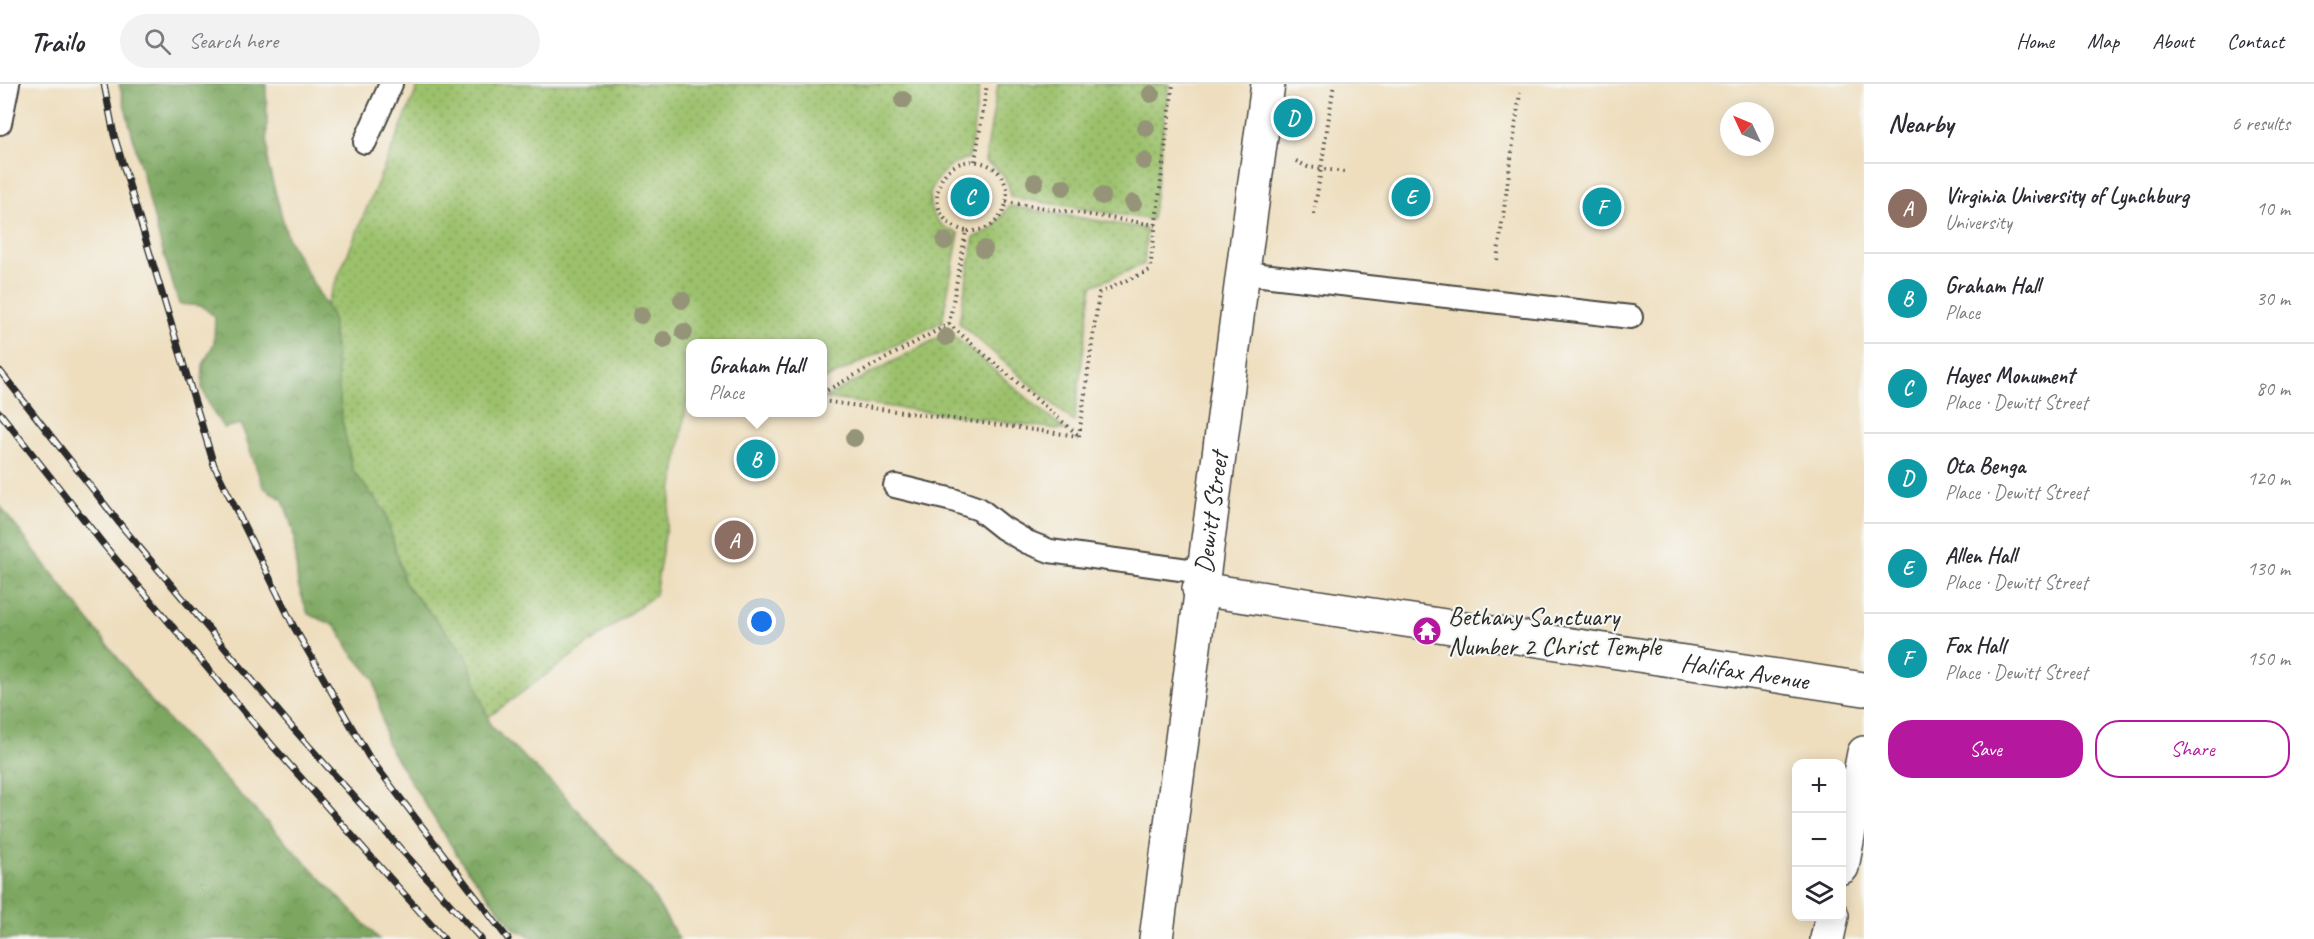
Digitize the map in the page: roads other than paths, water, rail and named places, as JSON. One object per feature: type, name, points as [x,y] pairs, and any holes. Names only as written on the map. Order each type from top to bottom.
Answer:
[{"type":"street","name":"Dewitt Street","points":[[1156,939],[1201,580],[1268,84]]},
{"type":"street","name":"Halifax Avenue","points":[[1201,580],[1864,689]]},
{"type":"street","points":[[1846,846],[1864,753]]},
{"type":"street","points":[[1827,939],[1831,921]]},
{"type":"lane","points":[[0,123],[8,84]]},
{"type":"lane","points":[[365,142],[391,84]]},
{"type":"lane","points":[[1244,273],[1631,318]]},
{"type":"lane","points":[[895,486],[953,500],[979,509],[1027,543],[1050,551],[1201,580]]},
{"type":"railway","points":[[104,84],[114,135],[214,465],[294,627],[369,757],[508,939]]},
{"type":"railway","points":[[0,371],[124,529],[291,726],[481,939]]},
{"type":"railway","points":[[0,413],[104,545],[272,745],[444,939]]},
{"type":"place","name":"Ota Benga","points":[[1293,118]]},
{"type":"place","name":"Hayes Monument","points":[[970,197]]},
{"type":"place","name":"Allen Hall","points":[[1411,197]]},
{"type":"place","name":"Fox Hall","points":[[1602,207]]},
{"type":"place","name":"Graham Hall","points":[[756,459]]},
{"type":"place","name":"Virginia University of Lynchburg","points":[[734,540]]},
{"type":"place","name":"Bethany Sanctuary Number 2 Christ Temple","points":[[1427,631]]}]
